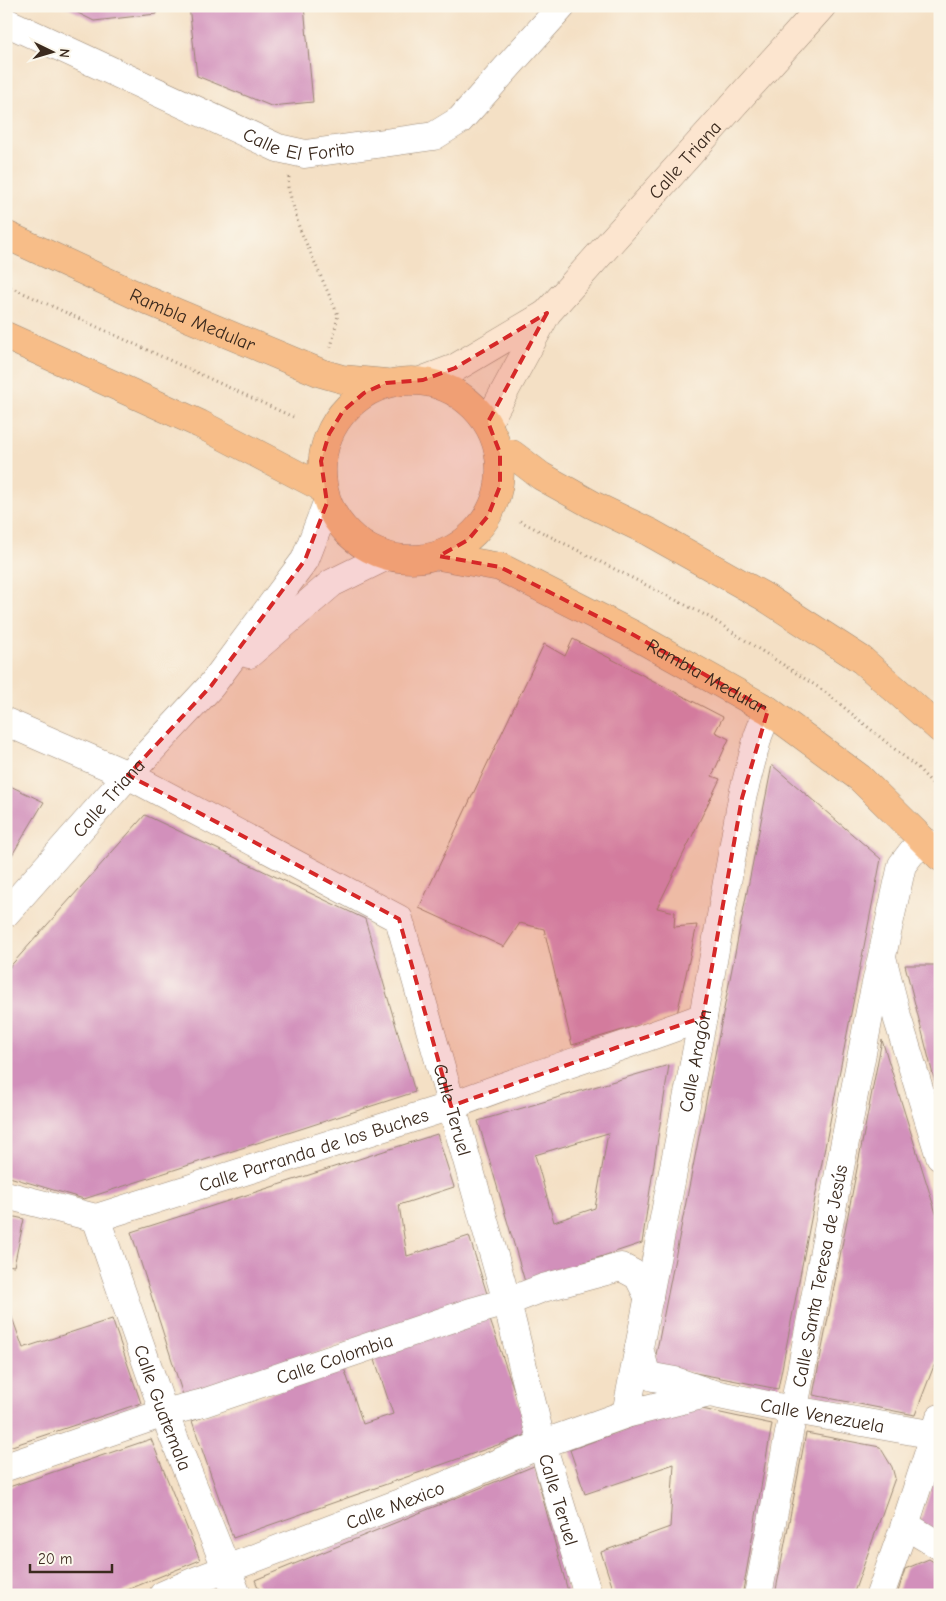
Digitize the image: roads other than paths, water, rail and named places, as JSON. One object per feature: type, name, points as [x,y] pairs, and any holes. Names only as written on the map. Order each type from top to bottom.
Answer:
[{"type":"main road","name":"Calle Triana","points":[[488,422],[547,314],[822,6]]},
{"type":"main road","name":"Rambla Medular","points":[[6,235],[151,302],[321,373],[342,379],[386,384]]},
{"type":"main road","name":"Calle Triana","points":[[423,380],[455,368],[547,314]]},
{"type":"main road","points":[[6,336],[200,424],[325,496]]},
{"type":"main road","points":[[423,380],[457,392],[474,405],[488,422],[500,454],[500,486],[488,516],[468,540],[439,556],[412,560],[385,556],[360,545],[341,526],[325,496],[321,461],[329,434],[343,411],[364,393],[386,384],[423,380]]},
{"type":"main road","points":[[500,454],[512,454],[541,476],[593,505],[649,532],[763,596],[862,660],[940,729]]},
{"type":"main road","name":"Rambla Medular","points":[[439,556],[500,567],[632,634],[768,710],[860,778],[933,850]]},
{"type":"street","name":"Calle El Forito","points":[[6,22],[278,148],[305,154],[434,136],[460,120],[562,6]]},
{"type":"street","name":"Calle Triana","points":[[6,913],[211,686],[305,560],[325,496]]},
{"type":"street","name":"Calle Triana","points":[[211,686],[332,583],[385,556]]},
{"type":"street","name":"Calle Aragón","points":[[626,1414],[703,1017],[742,798],[758,736],[768,710]]},
{"type":"street","name":"Calle Teruel","points":[[6,722],[128,776],[399,919],[507,1302],[542,1444],[588,1595]]},
{"type":"street","name":"Calle Santa Teresa de Jesús","points":[[758,1595],[871,1006],[902,865],[912,852],[933,850]]},
{"type":"street","points":[[882,957],[898,1020],[940,1157]]},
{"type":"street","name":"Calle Parranda de los Buches","points":[[96,1218],[451,1106],[485,1092],[662,1033],[703,1017]]},
{"type":"street","points":[[6,1195],[96,1218]]},
{"type":"street","name":"Calle Guatemala","points":[[96,1218],[164,1413],[237,1595]]},
{"type":"street","name":"Calle Colombia","points":[[6,1467],[164,1413],[203,1404],[470,1312],[507,1302],[543,1288],[621,1267],[638,1276],[649,1298]]},
{"type":"street","name":"Calle Venezuela","points":[[640,1348],[646,1374],[675,1381],[710,1393],[793,1409],[937,1427]]},
{"type":"street","name":"Calle Venezuela","points":[[626,1414],[710,1393]]},
{"type":"street","name":"Calle Mexico","points":[[163,1595],[444,1486],[542,1444],[626,1414]]},
{"type":"street","points":[[880,1595],[937,1427]]},
{"type":"street","points":[[905,1525],[940,1546]]}]
